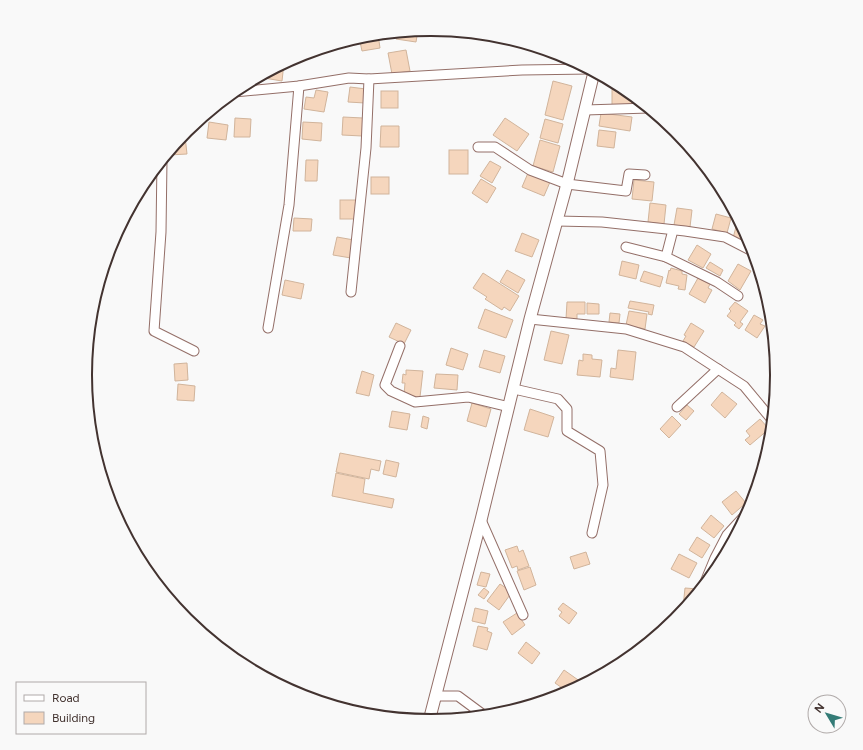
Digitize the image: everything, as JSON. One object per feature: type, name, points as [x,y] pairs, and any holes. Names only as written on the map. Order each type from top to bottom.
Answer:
[{"type":"street","points":[[246,91],[299,86],[349,78],[369,79],[522,70],[577,69]]},
{"type":"street","points":[[431,714],[510,407],[530,320],[567,184],[593,77]]},
{"type":"street","points":[[351,292],[366,148],[369,79]]},
{"type":"street","points":[[268,328],[289,205],[299,86]]},
{"type":"street","points":[[585,110],[641,108]]},
{"type":"street","points":[[478,147],[495,147],[530,170],[567,184],[626,191],[629,174],[645,175]]},
{"type":"street","points":[[162,171],[161,232],[154,331],[194,351]]},
{"type":"street","points":[[557,220],[602,222],[725,237],[746,248]]},
{"type":"street","points":[[666,257],[673,230]]},
{"type":"street","points":[[626,247],[666,257],[717,282],[738,296]]},
{"type":"street","points":[[530,320],[626,329],[684,347],[744,386],[768,415]]},
{"type":"street","points":[[400,346],[385,385],[391,391],[415,402],[468,397],[510,407]]},
{"type":"street","points":[[677,407],[718,369]]},
{"type":"street","points":[[514,389],[558,400],[567,409],[567,431],[600,451],[603,485],[592,533]]},
{"type":"street","points":[[481,520],[523,615]]},
{"type":"street","points":[[713,563],[727,535],[736,526]]},
{"type":"street","points":[[435,696],[458,696],[478,711]]},
{"type":"building","points":[[417,37],[416,42],[396,38]]},
{"type":"building","points":[[379,40],[380,48],[362,51],[361,44]]},
{"type":"building","points":[[406,50],[410,71],[392,74],[388,53]]},
{"type":"building","points":[[283,70],[282,81],[267,78]]},
{"type":"building","points":[[553,81],[572,86],[563,120],[545,115]]},
{"type":"building","points":[[350,87],[366,89],[365,103],[348,102]]},
{"type":"building","points":[[612,88],[632,102],[632,105],[612,105]]},
{"type":"building","points":[[316,90],[328,92],[324,112],[304,109],[306,97],[314,98]]},
{"type":"building","points":[[381,91],[398,91],[398,108],[381,108]]},
{"type":"building","points":[[601,113],[632,117],[630,131],[599,126]]},
{"type":"building","points":[[343,117],[363,118],[362,136],[342,135]]},
{"type":"building","points":[[235,118],[251,119],[250,137],[234,137]]},
{"type":"building","points":[[505,118],[529,134],[517,151],[493,135]]},
{"type":"building","points":[[545,119],[563,124],[558,143],[540,138]]},
{"type":"building","points":[[209,122],[228,125],[226,140],[207,138]]},
{"type":"building","points":[[303,122],[322,123],[321,141],[302,139]]},
{"type":"building","points":[[381,126],[399,126],[399,147],[380,147]]},
{"type":"building","points":[[599,130],[616,132],[614,148],[597,146]]},
{"type":"building","points":[[540,140],[560,146],[553,172],[533,166]]},
{"type":"building","points":[[186,142],[187,154],[174,155]]},
{"type":"building","points":[[449,150],[468,150],[468,174],[449,174]]},
{"type":"building","points":[[306,160],[318,160],[317,181],[305,181]]},
{"type":"building","points":[[490,161],[501,167],[492,183],[480,176]]},
{"type":"building","points":[[528,173],[550,182],[544,196],[522,187]]},
{"type":"building","points":[[371,177],[389,177],[389,194],[371,194]]},
{"type":"building","points":[[481,179],[496,188],[487,203],[472,193]]},
{"type":"building","points":[[634,180],[654,182],[652,201],[632,199]]},
{"type":"building","points":[[340,200],[356,200],[356,219],[340,219]]},
{"type":"building","points":[[650,203],[666,205],[664,224],[648,222]]},
{"type":"building","points":[[677,208],[692,210],[690,227],[674,225]]},
{"type":"building","points":[[716,214],[731,218],[727,233],[712,229]]},
{"type":"building","points":[[294,218],[312,219],[311,231],[293,231]]},
{"type":"building","points":[[736,226],[744,242],[733,238]]},
{"type":"building","points":[[522,233],[539,240],[532,257],[515,251]]},
{"type":"building","points":[[337,237],[354,240],[351,258],[333,255]]},
{"type":"building","points":[[697,245],[711,254],[703,268],[688,260]]},
{"type":"building","points":[[622,261],[639,265],[636,279],[619,275]]},
{"type":"building","points":[[710,262],[723,270],[720,276],[706,268]]},
{"type":"building","points":[[738,264],[751,271],[740,290],[728,281]]},
{"type":"building","points":[[671,268],[682,271],[682,274],[687,275],[685,290],[678,289],[679,286],[666,283],[669,270],[670,271]]},
{"type":"building","points":[[507,270],[525,280],[518,293],[500,282]]},
{"type":"building","points":[[644,271],[663,277],[660,287],[640,281]]},
{"type":"building","points":[[483,273],[519,296],[510,311],[504,307],[502,310],[485,299],[487,297],[473,288]]},
{"type":"building","points":[[698,278],[710,284],[708,288],[712,290],[705,303],[689,294]]},
{"type":"building","points":[[285,280],[304,284],[301,299],[282,295]]},
{"type":"building","points":[[630,301],[654,305],[652,315],[648,314],[649,312],[628,308]]},
{"type":"building","points":[[567,302],[585,302],[585,314],[577,314],[577,319],[566,319]]},
{"type":"building","points":[[735,302],[748,311],[740,322],[743,324],[739,329],[734,325],[736,323],[727,316],[731,311],[729,309]]},
{"type":"building","points":[[587,303],[599,304],[599,314],[587,314]]},
{"type":"building","points":[[485,309],[513,320],[506,338],[478,328]]},
{"type":"building","points":[[629,311],[647,314],[645,329],[626,325]]},
{"type":"building","points":[[610,313],[620,314],[619,323],[609,322]]},
{"type":"building","points":[[754,315],[763,320],[760,324],[765,326],[757,338],[745,330]]},
{"type":"building","points":[[396,323],[411,330],[404,344],[389,337]]},
{"type":"building","points":[[691,323],[704,331],[694,347],[683,341],[686,336],[684,335]]},
{"type":"building","points":[[551,331],[569,335],[562,364],[544,360]]},
{"type":"building","points":[[451,348],[468,354],[463,370],[446,365]]},
{"type":"building","points":[[484,350],[505,356],[500,373],[479,367]]},
{"type":"building","points":[[618,350],[636,352],[633,380],[610,377],[611,368],[616,369]]},
{"type":"building","points":[[583,354],[592,355],[592,359],[602,360],[600,377],[577,375],[579,360],[583,361]]},
{"type":"building","points":[[187,363],[188,380],[175,381],[174,364]]},
{"type":"building","points":[[406,370],[423,371],[420,397],[404,395],[405,383],[402,383],[403,374],[406,375]]},
{"type":"building","points":[[362,371],[374,375],[369,396],[356,393]]},
{"type":"building","points":[[436,374],[458,375],[457,390],[434,388]]},
{"type":"building","points":[[178,384],[195,386],[194,401],[177,400]]},
{"type":"building","points":[[722,392],[737,404],[725,418],[711,405]]},
{"type":"building","points":[[472,403],[491,409],[486,427],[467,421]]},
{"type":"building","points":[[687,405],[694,411],[686,420],[679,414]]},
{"type":"building","points":[[530,409],[554,417],[548,437],[524,430]]},
{"type":"building","points":[[392,411],[410,414],[407,430],[389,427]]},
{"type":"building","points":[[423,416],[429,418],[427,429],[421,427]]},
{"type":"building","points":[[672,416],[681,425],[669,438],[660,429]]},
{"type":"building","points":[[760,419],[767,426],[766,432],[750,445],[745,440],[750,436],[746,431]]},
{"type":"building","points":[[340,453],[381,461],[379,471],[371,469],[369,479],[336,472]]},
{"type":"building","points":[[386,460],[399,463],[396,477],[383,474]]},
{"type":"building","points":[[336,473],[365,479],[363,493],[394,499],[392,508],[332,496]]},
{"type":"building","points":[[736,491],[746,503],[732,515],[722,502]]},
{"type":"building","points":[[711,515],[724,526],[714,538],[701,528]]},
{"type":"building","points":[[697,537],[710,545],[702,558],[689,550]]},
{"type":"building","points":[[517,546],[519,552],[523,550],[529,566],[518,570],[517,566],[512,568],[505,550]]},
{"type":"building","points":[[586,552],[590,564],[574,569],[570,557]]},
{"type":"building","points":[[679,554],[697,563],[689,578],[671,569]]},
{"type":"building","points":[[530,567],[536,585],[524,590],[517,571]]},
{"type":"building","points":[[481,572],[490,574],[486,587],[477,585]]},
{"type":"building","points":[[500,584],[512,592],[499,610],[487,601]]},
{"type":"building","points":[[484,588],[489,592],[484,599],[478,595]]},
{"type":"building","points":[[685,588],[694,589],[686,599],[684,602]]},
{"type":"building","points":[[563,603],[577,613],[569,624],[559,616],[562,612],[558,609]]},
{"type":"building","points":[[475,608],[488,611],[485,624],[472,621]]},
{"type":"building","points":[[517,613],[525,625],[512,635],[503,622]]},
{"type":"building","points":[[478,626],[488,628],[487,631],[492,633],[487,650],[473,646]]},
{"type":"building","points":[[526,642],[540,653],[532,664],[518,653]]},
{"type":"building","points":[[564,670],[578,680],[562,688],[555,683]]}]
